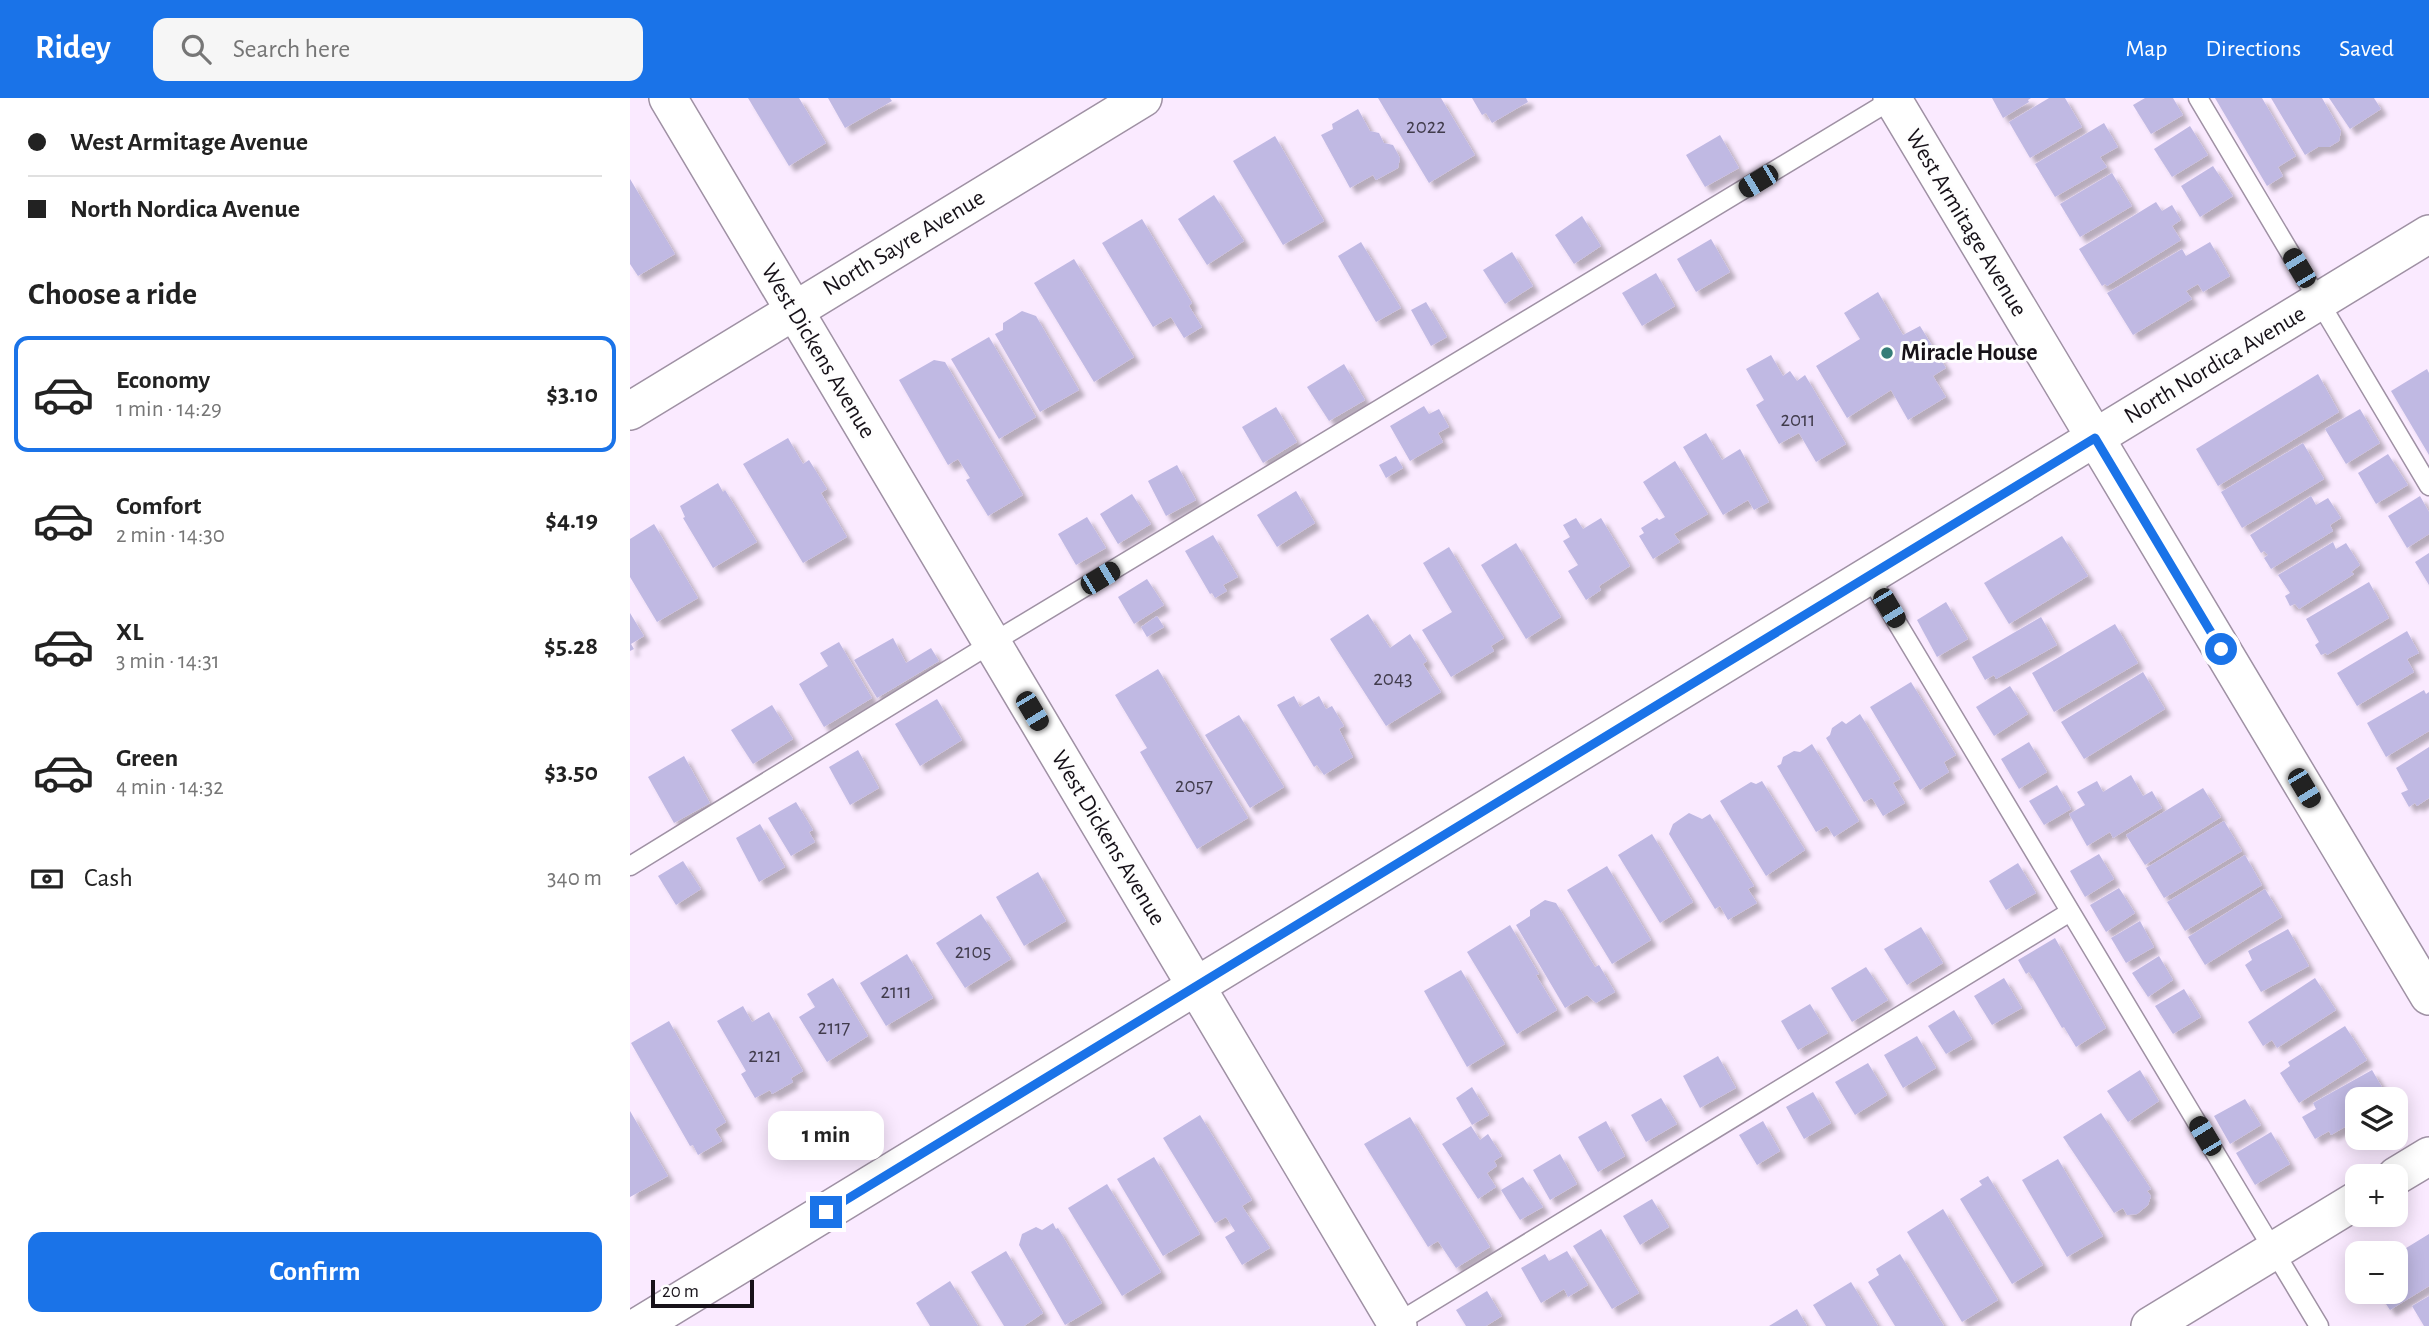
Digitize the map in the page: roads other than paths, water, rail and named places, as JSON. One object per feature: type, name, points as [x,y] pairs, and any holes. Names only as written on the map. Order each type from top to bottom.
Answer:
[{"type":"street","name":"West Dickens Avenue","points":[[668,98],[1396,1325]]},
{"type":"street","name":"North Sayre Avenue","points":[[630,411],[1143,98]]},
{"type":"street","name":"West Armitage Avenue","points":[[1892,99],[2429,996]]},
{"type":"street","name":"North Nordica Avenue","points":[[639,1326],[2429,234]]},
{"type":"street","points":[[2408,1169],[2429,1156]]},
{"type":"street","points":[[2150,1326],[2345,1207]]},
{"type":"lane","points":[[2198,98],[2429,486]]},
{"type":"lane","points":[[630,866],[992,643],[1892,99]]},
{"type":"lane","points":[[1869,576],[2319,1326]]},
{"type":"lane","points":[[1396,1325],[2070,912]]},
{"type":"place","name":"Miracle House","points":[[1887,353]]}]
